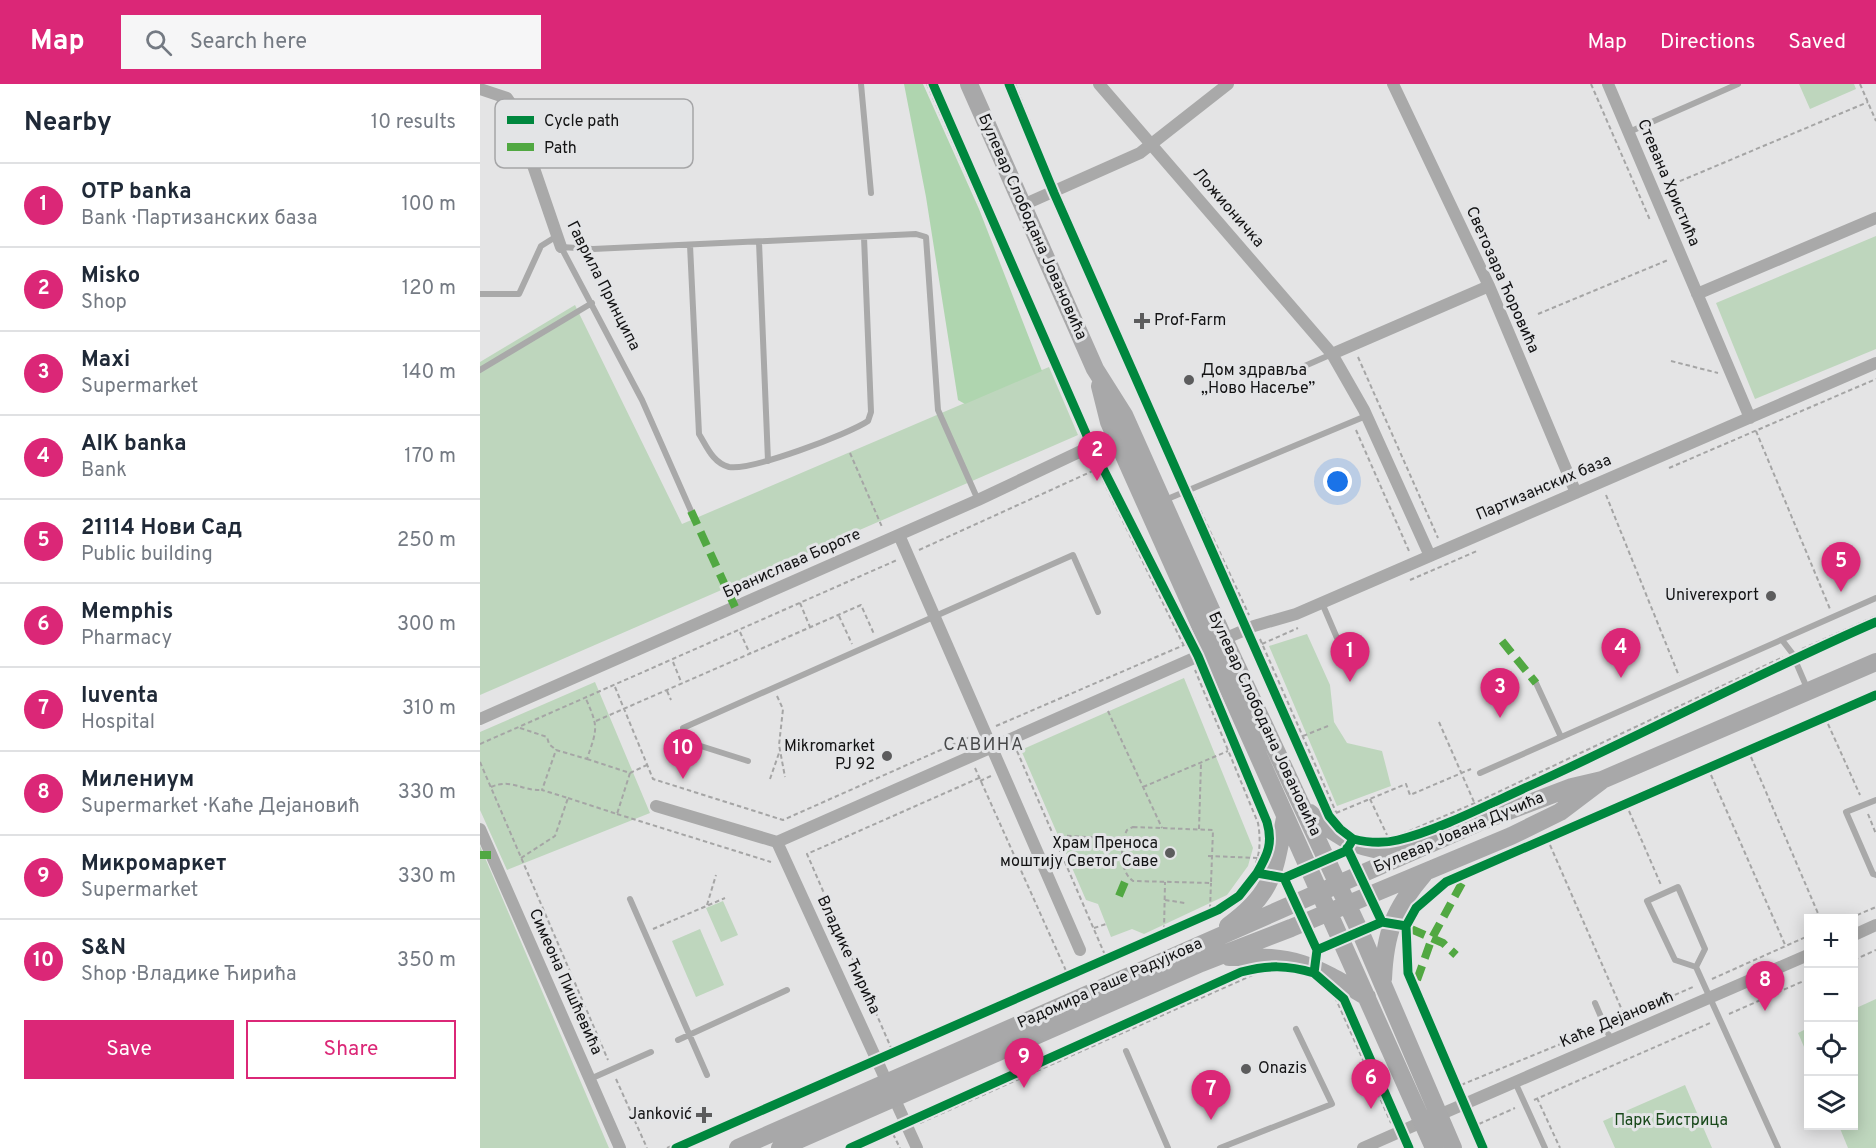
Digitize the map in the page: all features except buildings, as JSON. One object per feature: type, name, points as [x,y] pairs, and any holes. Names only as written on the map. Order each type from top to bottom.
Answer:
[{"type":"street","name":"Булевар Слободана Јовановића","points":[[969,84],[1095,369],[1109,422],[1162,501],[1206,651],[1230,687],[1317,893],[1367,997],[1430,1119],[1453,1148]]},
{"type":"street","name":"Ложионичка","points":[[1100,84],[1332,354],[1367,416],[1430,556]]},
{"type":"street","points":[[1023,205],[1056,193],[1140,153],[1228,84]]},
{"type":"street","name":"Светозара Ћоровића","points":[[1393,84],[1489,286],[1576,493]]},
{"type":"street","name":"Стевана Христића","points":[[1608,84],[1750,418]]},
{"type":"street","name":"Гаврила Принципа","points":[[480,89],[508,99]]},
{"type":"street","name":"Гаврила Принципа","points":[[534,168],[559,241]]},
{"type":"street","points":[[1697,294],[1876,218]]},
{"type":"street","points":[[1332,354],[1489,286]]},
{"type":"street","name":"Партизанских база","points":[[1206,651],[1247,629],[1322,602],[1876,363]]},
{"type":"street","name":"Бранислава Бороте","points":[[480,719],[978,500],[1089,446],[1125,443]]},
{"type":"street","name":"Булевар Слободана Јовановића","points":[[1125,443],[1206,651],[1303,808],[1347,904],[1383,987],[1430,1119],[1434,1148]]},
{"type":"street","points":[[893,538],[908,555],[1080,950]]},
{"type":"street","points":[[656,806],[777,842],[1206,651]]},
{"type":"street","name":"Булевар Јована Дучића","points":[[1317,893],[1542,798],[1572,787],[1602,780],[1876,662]]},
{"type":"street","name":"Булевар Јована Дучића","points":[[1328,912],[1560,812],[1602,780]]},
{"type":"street","points":[[1303,808],[1328,830],[1357,846],[1385,852],[1413,851]]},
{"type":"street","points":[[1206,952],[1257,902],[1268,888],[1265,874],[1285,818]]},
{"type":"street","name":"Симеона Пишћевића","points":[[480,829],[620,1148]]},
{"type":"street","name":"Владике Ћирића","points":[[777,842],[917,1148]]},
{"type":"street","points":[[1383,987],[1388,933],[1400,904],[1425,872]]},
{"type":"street","name":"Радомира Раше Радујкова","points":[[738,1148],[869,1100],[911,1082],[1206,952],[1317,893]]},
{"type":"street","name":"Радомира Раше Радујкова","points":[[1206,952],[1328,912]]},
{"type":"street","points":[[1858,933],[1876,925]]},
{"type":"street","points":[[1206,952],[1293,960],[1320,969],[1367,997]]},
{"type":"street","name":"Каће Дејановић","points":[[1363,1148],[1804,957]]},
{"type":"street","name":"Радомира Раше Радујкова","points":[[780,1148],[869,1100]]},
{"type":"lane","points":[[861,84],[870,193]]},
{"type":"lane","points":[[1629,132],[1738,84]]},
{"type":"lane","points":[[480,294],[519,294],[542,246],[559,241],[593,249],[916,234],[926,237],[938,410],[978,500]]},
{"type":"lane","points":[[690,245],[699,435],[713,458],[727,467],[743,468],[768,461],[868,421],[871,412],[864,237]]},
{"type":"lane","name":"Гаврила Принципа","points":[[559,241],[642,400],[691,512]]},
{"type":"lane","points":[[759,242],[768,461]]},
{"type":"lane","points":[[480,370],[592,303]]},
{"type":"lane","points":[[1291,372],[1332,354]]},
{"type":"lane","points":[[1162,501],[1367,416]]},
{"type":"lane","points":[[748,761],[685,741],[683,728],[1073,555],[1098,612]]},
{"type":"lane","points":[[1480,773],[1876,598]]},
{"type":"lane","points":[[1322,602],[1338,638]]},
{"type":"lane","points":[[1782,640],[1793,656],[1809,691]]},
{"type":"lane","points":[[1536,683],[1561,737]]},
{"type":"lane","points":[[1876,800],[1846,812],[1873,874],[1876,875]]},
{"type":"lane","points":[[1696,967],[1705,949],[1678,887],[1647,901],[1675,960],[1696,967],[1778,1148]]},
{"type":"lane","points":[[630,899],[707,1075]]},
{"type":"lane","points":[[678,1040],[787,990]]},
{"type":"lane","points":[[1595,1003],[1611,1041]]},
{"type":"lane","points":[[1220,1148],[1332,1104],[1296,1029]]},
{"type":"lane","points":[[1126,1051],[1168,1148]]},
{"type":"lane","points":[[590,1079],[651,1052]]},
{"type":"lane","points":[[1515,1083],[1545,1148]]},
{"type":"path","points":[[927,84],[1089,446],[1184,645]]},
{"type":"path","points":[[933,84],[1089,446]]},
{"type":"path","points":[[1009,84],[1247,629],[1338,819]]},
{"type":"path","points":[[1015,84],[1056,193]]},
{"type":"path","points":[[1860,84],[1876,121]]},
{"type":"path","points":[[1654,192],[1868,102]]},
{"type":"path","points":[[1538,314],[1668,260]]},
{"type":"path","points":[[1352,344],[1438,538]]},
{"type":"path","points":[[1671,361],[1718,373]]},
{"type":"path","points":[[1750,418],[1831,610]]},
{"type":"path","points":[[1353,422],[1409,551]]},
{"type":"path","points":[[480,744],[615,687],[908,555],[1098,465],[1125,443],[1160,433]]},
{"type":"path","points":[[850,453],[893,538]]},
{"type":"path","points":[[1098,465],[1206,651],[1269,830]]},
{"type":"path","points":[[1606,495],[1679,676]]},
{"type":"path","points":[[800,603],[810,627]]},
{"type":"path","points":[[596,721],[861,605],[877,642]]},
{"type":"path","points":[[839,615],[855,652]]},
{"type":"path","points":[[1383,838],[1398,840],[1514,793],[1876,616]]},
{"type":"path","points":[[1383,838],[1402,834],[1475,803],[1793,656],[1876,622]]},
{"type":"path","points":[[740,631],[750,654]]},
{"type":"path","points":[[615,687],[653,779],[783,820],[1184,645],[1206,651]]},
{"type":"path","points":[[676,1148],[856,1071],[1105,955],[1210,909],[1236,892],[1248,879],[1259,858],[1262,844],[1258,823],[1228,751],[1206,651]]},
{"type":"path","points":[[672,661],[682,684]]},
{"type":"path","points":[[774,688],[783,709],[780,750],[785,777]]},
{"type":"path","points":[[667,690],[671,700]]},
{"type":"path","points":[[1102,698],[1162,828]]},
{"type":"path","points":[[586,699],[596,721],[596,730],[587,759]]},
{"type":"path","points":[[1832,714],[1825,722],[1876,834]]},
{"type":"path","points":[[1004,722],[1105,955]]},
{"type":"path","points":[[1439,722],[1475,803]]},
{"type":"path","points":[[1302,736],[1328,726]]},
{"type":"path","points":[[519,728],[547,737],[549,744],[556,750],[630,773],[647,765]]},
{"type":"path","points":[[963,740],[1067,973]]},
{"type":"path","points":[[1756,747],[1748,755],[1818,914]]},
{"type":"path","points":[[542,790],[556,750]]},
{"type":"path","points":[[770,779],[780,750]]},
{"type":"path","points":[[1143,787],[1228,751]]},
{"type":"path","points":[[480,762],[646,1148]]},
{"type":"path","points":[[1199,829],[1201,763]]},
{"type":"path","points":[[1709,770],[1786,947]]},
{"type":"path","points":[[617,814],[630,773]]},
{"type":"path","points":[[1338,819],[1370,799],[1406,784],[1410,795],[1462,773]]},
{"type":"path","points":[[926,1114],[895,1052],[807,854],[979,778]]},
{"type":"path","points":[[491,787],[503,782],[542,790],[771,861],[775,871]]},
{"type":"path","points":[[521,858],[555,836],[568,798]]},
{"type":"path","points":[[1370,799],[1383,838]]},
{"type":"path","points":[[1330,801],[1338,819]]},
{"type":"path","points":[[759,813],[760,807]]},
{"type":"path","points":[[1617,807],[1628,807],[1665,893]]},
{"type":"path","points":[[1210,909],[1211,883],[1210,856],[1213,830],[1133,827],[1127,830],[1124,839],[1123,870],[1127,877],[1133,880],[1211,883]]},
{"type":"path","points":[[1052,835],[1124,839]]},
{"type":"path","points":[[1548,840],[1625,1017]]},
{"type":"path","points":[[895,1052],[1218,910],[1265,874],[1270,846]]},
{"type":"path","points":[[1210,856],[1259,858]]},
{"type":"path","points":[[707,905],[716,874]]},
{"type":"path","points":[[1164,930],[1165,882]]},
{"type":"path","points":[[644,932],[725,898]]},
{"type":"path","points":[[1165,900],[1185,903]]},
{"type":"path","points":[[1858,915],[1876,907]]},
{"type":"path","points":[[1093,929],[1106,924]]},
{"type":"path","points":[[1478,1137],[1458,1084],[1625,1017],[1804,938]]},
{"type":"path","points":[[1858,958],[1876,950]]},
{"type":"path","points":[[907,1126],[926,1114],[1241,972],[1263,968]]},
{"type":"path","points":[[850,1148],[907,1126],[1263,968]]},
{"type":"path","points":[[1479,1124],[1804,981]]},
{"type":"path","points":[[1334,988],[1344,999],[1399,1133]]},
{"type":"path","points":[[1337,1000],[1399,1133]]},
{"type":"path","points":[[667,1148],[878,1060]]},
{"type":"path","points":[[856,1071],[869,1100],[900,1148]]},
{"type":"path","points":[[1537,1098],[1560,1148]]},
{"type":"path","points":[[861,1148],[889,1133]]},
{"type":"green space","points":[[904,84],[923,84],[979,209],[1042,371],[965,404],[958,400],[926,197]]},
{"type":"green space","points":[[1799,84],[1854,84],[1856,89],[1810,109]]},
{"type":"green space","points":[[1876,236],[1876,349],[1755,399],[1716,303]]},
{"type":"green space","points":[[575,305],[682,524],[1049,367],[1078,435],[480,695],[480,362]]},
{"type":"green space","points":[[1307,634],[1330,685],[1334,722],[1347,743],[1382,751],[1391,786],[1337,806],[1269,646]]},
{"type":"green space","points":[[1184,678],[1253,848],[1248,866],[1227,895],[1144,934],[1132,929],[1111,937],[1098,904],[1086,900],[1021,750]]},
{"type":"green space","points":[[595,682],[650,813],[507,870],[480,810],[480,732]]},
{"type":"green space","points":[[480,846],[609,1148],[480,1148]]},
{"type":"green space","points":[[723,901],[738,935],[721,942],[706,908]]},
{"type":"green space","points":[[700,929],[724,985],[696,997],[672,941]]},
{"type":"green space","points":[[1876,999],[1876,1148],[1848,1148],[1841,1130],[1858,1130],[1858,1007]]},
{"type":"green space","points":[[1804,1030],[1804,1047],[1798,1033]]},
{"type":"green space","name":"Парк Бистрица","points":[[1685,1085],[1712,1148],[1615,1148],[1603,1121]]},
{"type":"marked path","points":[[691,511],[735,607]]},
{"type":"marked path","points":[[1502,641],[1536,683]]},
{"type":"marked path","points":[[480,855],[491,855]]},
{"type":"marked path","points":[[1119,896],[1127,877]]},
{"type":"marked path","points":[[1417,980],[1432,938],[1462,883]]},
{"type":"marked path","points":[[1411,929],[1443,943],[1456,955]]},
{"type":"cycle path","points":[[933,84],[1091,445],[1198,656],[1267,822],[1270,836],[1268,848],[1257,873]]},
{"type":"cycle path","points":[[1009,84],[1054,193],[1329,816],[1353,839]]},
{"type":"cycle path","points":[[676,1148],[1218,910],[1239,896],[1257,873],[1284,878],[1346,851],[1353,839],[1376,842],[1392,841],[1449,822],[1876,622]]},
{"type":"cycle path","points":[[1347,848],[1382,922],[1406,926],[1416,908],[1446,882],[1876,695]]},
{"type":"cycle path","points":[[1284,878],[1317,950]]},
{"type":"cycle path","points":[[1382,922],[1317,950],[1314,973],[1344,999],[1409,1148]]},
{"type":"cycle path","points":[[1406,926],[1408,973],[1483,1148]]},
{"type":"cycle path","points":[[850,1148],[1241,972],[1278,967],[1295,968],[1314,973]]},
{"type":"place","name":"Prof-Farm","points":[[1142,321]]},
{"type":"place","name":"Дом здравља „Ново Насеље”","points":[[1189,380]]},
{"type":"place","name":"Misko","points":[[1097,481]]},
{"type":"place","name":"21114 Нови Сад","points":[[1841,592]]},
{"type":"place","name":"Univerexport","points":[[1771,596]]},
{"type":"place","name":"AIK banka","points":[[1621,678]]},
{"type":"place","name":"OTP banka","points":[[1350,682]]},
{"type":"place","name":"Maxi","points":[[1500,718]]},
{"type":"place","name":"Mikromarket PJ 92","points":[[887,756]]},
{"type":"place","name":"S&N","points":[[683,779]]},
{"type":"place","name":"Храм Преноса моштију Светог Саве","points":[[1170,853]]},
{"type":"place","name":"Милениум","points":[[1765,1011]]},
{"type":"place","name":"Onazis","points":[[1246,1069]]},
{"type":"place","name":"Микромаркет","points":[[1024,1088]]},
{"type":"place","name":"Memphis","points":[[1371,1109]]},
{"type":"place","name":"Janković","points":[[704,1115]]},
{"type":"place","name":"Iuventa","points":[[1211,1120]]},
{"type":"district","name":"САВИНА","points":[[984,745]]}]
